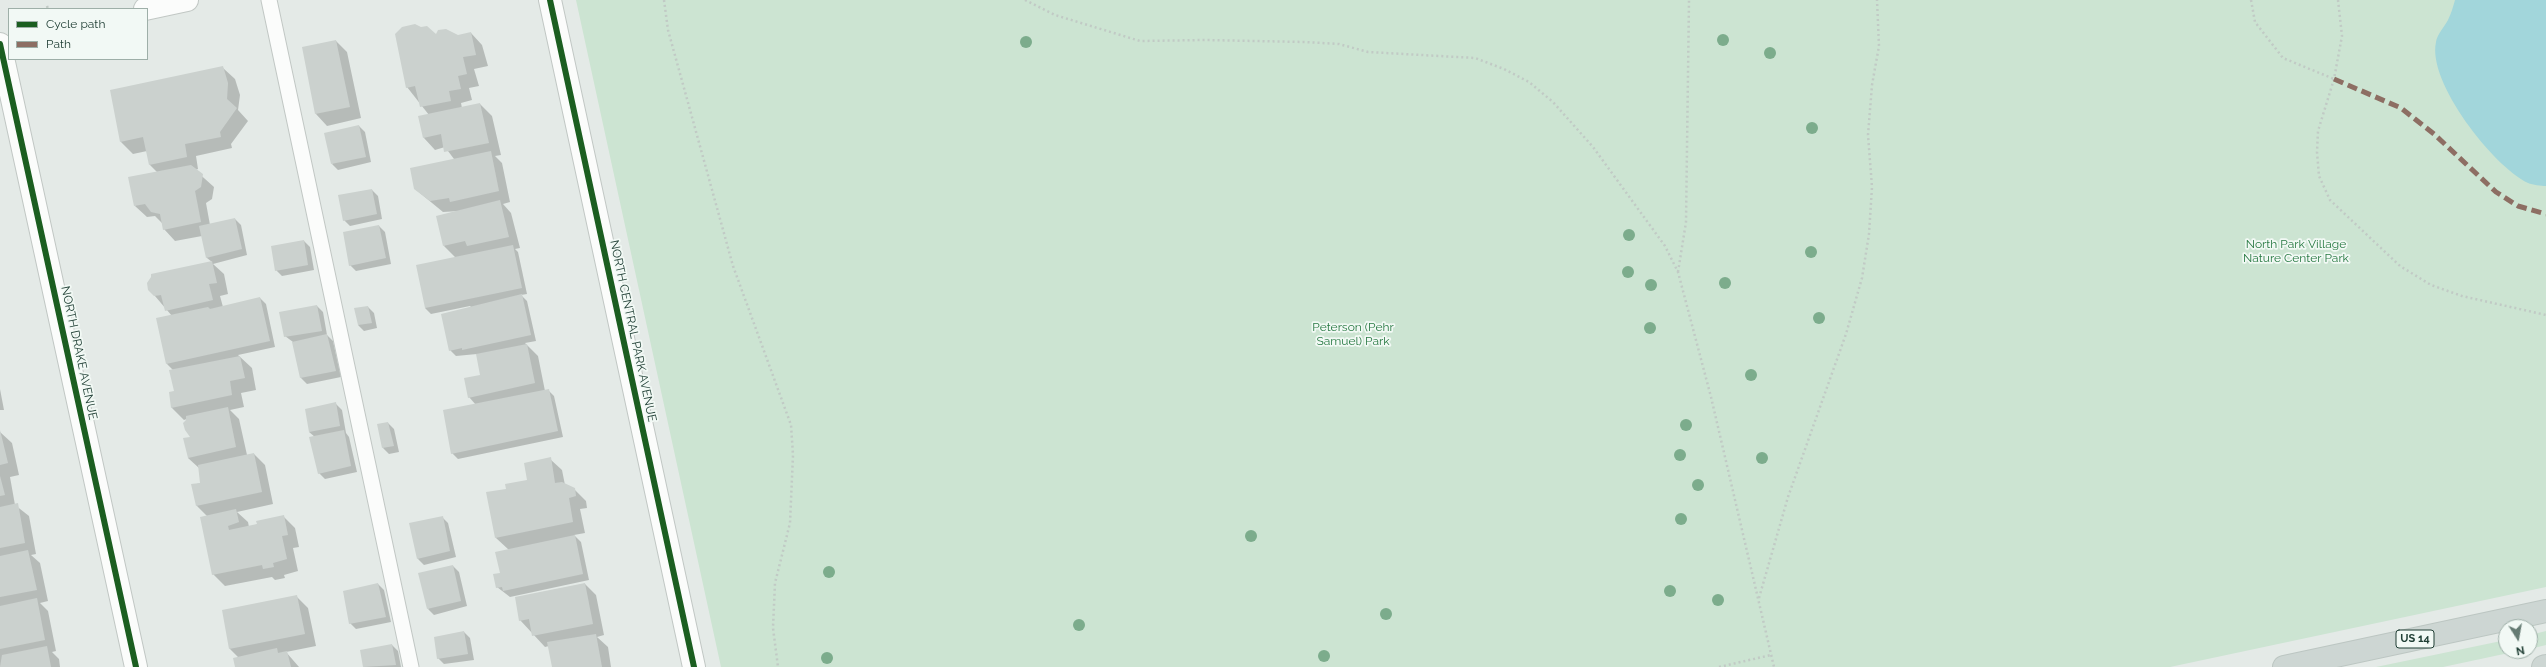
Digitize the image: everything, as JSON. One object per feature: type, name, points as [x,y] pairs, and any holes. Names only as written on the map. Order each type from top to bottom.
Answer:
[{"type":"main road","name":"US 14","points":[[2284,667],[2546,611]]},
{"type":"street","points":[[148,8],[188,0]]},
{"type":"street","name":"NORTH CENTRAL PARK AVENUE","points":[[550,0],[694,667]]},
{"type":"street","name":"NORTH DRAKE AVENUE","points":[[0,44],[136,667]]},
{"type":"lane","points":[[269,0],[411,667]]},
{"type":"path","points":[[664,0],[668,30],[733,266],[791,425],[793,455],[790,523],[775,584],[773,628],[778,667]]},
{"type":"path","points":[[1025,0],[1055,15],[1140,42],[1205,40],[1338,44],[1368,52],[1475,58],[1504,69],[1530,82],[1553,102],[1593,147],[1665,246],[1678,272],[1711,397],[1774,667]]},
{"type":"path","points":[[1678,272],[1686,222],[1689,0]]},
{"type":"path","points":[[1759,598],[1788,497],[1846,334],[1862,278],[1869,234],[1872,187],[1868,135],[1872,84],[1879,46],[1878,0]]},
{"type":"path","points":[[2251,0],[2255,22],[2283,58],[2334,79]]},
{"type":"path","points":[[2338,0],[2342,36],[2334,79],[2318,131],[2317,152],[2319,176],[2330,200],[2400,266],[2431,284],[2462,296],[2546,315]]},
{"type":"path","points":[[1719,667],[1770,655]]},
{"type":"green space","name":"Peterson (Pehr Samuel) Park","points":[[576,0],[2546,0],[2546,587],[2170,667],[721,667]]},
{"type":"green space","points":[[2546,631],[2546,645],[2538,647],[2538,633]]},
{"type":"green space","points":[[2498,642],[2498,655],[2443,667],[2376,667]]},
{"type":"water","points":[[2455,0],[2546,0],[2546,186],[2528,183],[2514,174],[2481,141],[2452,100],[2442,79],[2436,59],[2436,42],[2449,18]]},
{"type":"building","points":[[415,24],[421,27],[427,26],[436,34],[438,30],[446,29],[458,35],[471,32],[476,55],[463,57],[467,74],[458,76],[461,89],[449,91],[451,101],[420,107],[415,86],[406,88],[395,34],[402,27]]},
{"type":"building","points":[[336,40],[350,107],[315,114],[302,47]]},
{"type":"building","points":[[223,66],[228,83],[227,99],[237,108],[220,132],[221,137],[185,144],[187,157],[149,165],[143,137],[120,142],[110,90]]},
{"type":"building","points":[[480,103],[489,143],[444,152],[441,134],[423,138],[418,116]]},
{"type":"building","points":[[359,125],[366,157],[331,164],[324,133]]},
{"type":"building","points":[[491,151],[499,191],[450,202],[449,198],[430,201],[414,189],[410,168]]},
{"type":"building","points":[[191,165],[203,174],[201,187],[195,191],[201,222],[163,230],[160,214],[151,212],[145,204],[134,206],[128,177]]},
{"type":"building","points":[[372,189],[377,214],[343,221],[338,195]]},
{"type":"building","points":[[500,200],[509,237],[467,246],[465,241],[443,246],[436,216]]},
{"type":"building","points":[[235,218],[242,249],[206,258],[199,226]]},
{"type":"building","points":[[379,225],[386,258],[349,266],[343,232]]},
{"type":"building","points":[[304,240],[308,265],[275,271],[271,246]]},
{"type":"building","points":[[513,245],[522,288],[425,308],[416,265]]},
{"type":"building","points":[[212,261],[217,283],[209,284],[213,300],[165,311],[161,295],[154,296],[148,290],[147,283],[151,277],[151,274]]},
{"type":"building","points":[[522,294],[531,335],[462,350],[462,348],[449,351],[441,314]]},
{"type":"building","points":[[260,297],[270,341],[166,364],[156,318],[208,307],[210,309]]},
{"type":"building","points":[[317,305],[322,331],[284,337],[279,312]]},
{"type":"building","points":[[368,306],[372,323],[358,325],[354,308]]},
{"type":"building","points":[[327,334],[336,371],[300,378],[292,342]]},
{"type":"building","points":[[527,344],[535,383],[468,398],[464,378],[480,375],[476,354]]},
{"type":"building","points":[[240,356],[245,378],[230,381],[232,395],[171,408],[169,392],[174,391],[169,370]]},
{"type":"building","points":[[549,389],[558,431],[451,454],[443,410]]},
{"type":"building","points":[[336,402],[340,426],[309,432],[305,409]]},
{"type":"building","points":[[228,407],[236,447],[188,458],[183,438],[190,437],[185,430],[183,423],[186,420],[186,416]]},
{"type":"building","points":[[388,422],[394,446],[382,448],[377,424]]},
{"type":"building","points":[[0,430],[8,463],[0,465]]},
{"type":"building","points":[[344,430],[351,466],[318,474],[309,437]]},
{"type":"building","points":[[254,453],[262,492],[196,506],[191,484],[200,483],[198,465]]},
{"type":"building","points":[[551,457],[555,483],[562,482],[575,488],[576,496],[569,498],[573,522],[495,538],[486,492],[506,489],[505,484],[527,480],[524,463]]},
{"type":"building","points":[[0,476],[5,495],[0,496]]},
{"type":"building","points":[[18,503],[25,543],[0,548],[0,507]]},
{"type":"building","points":[[236,509],[239,522],[228,526],[229,530],[257,524],[256,521],[284,515],[288,535],[282,536],[287,559],[273,563],[274,567],[263,569],[262,565],[212,575],[200,517]]},
{"type":"building","points":[[443,516],[450,551],[417,559],[409,523]]},
{"type":"building","points":[[575,535],[583,574],[503,591],[502,587],[496,588],[493,574],[500,573],[495,552]]},
{"type":"building","points":[[28,550],[37,590],[0,597],[0,556]]},
{"type":"building","points":[[453,565],[461,601],[427,609],[418,573]]},
{"type":"building","points":[[378,583],[386,617],[349,624],[343,591]]},
{"type":"building","points":[[585,583],[593,624],[532,636],[529,619],[519,621],[515,597]]},
{"type":"building","points":[[297,595],[305,634],[229,649],[222,610]]},
{"type":"building","points":[[37,598],[45,640],[0,649],[0,606]]},
{"type":"building","points":[[464,631],[468,654],[437,659],[434,637]]},
{"type":"building","points":[[596,634],[602,667],[552,667],[547,642]]},
{"type":"building","points":[[392,644],[396,665],[363,667],[360,650]]},
{"type":"building","points":[[47,646],[51,667],[0,667],[2,655]]},
{"type":"building","points":[[277,648],[278,653],[287,651],[291,667],[235,667],[233,658]]},
{"type":"marked path","points":[[2334,79],[2401,108],[2434,134],[2496,192],[2518,206],[2546,214]]},
{"type":"cycle path","points":[[550,0],[694,667]]},
{"type":"cycle path","points":[[0,44],[136,667]]},
{"type":"park label","name":"North Park Village Nature Center Park","points":[[2296,251]]}]
